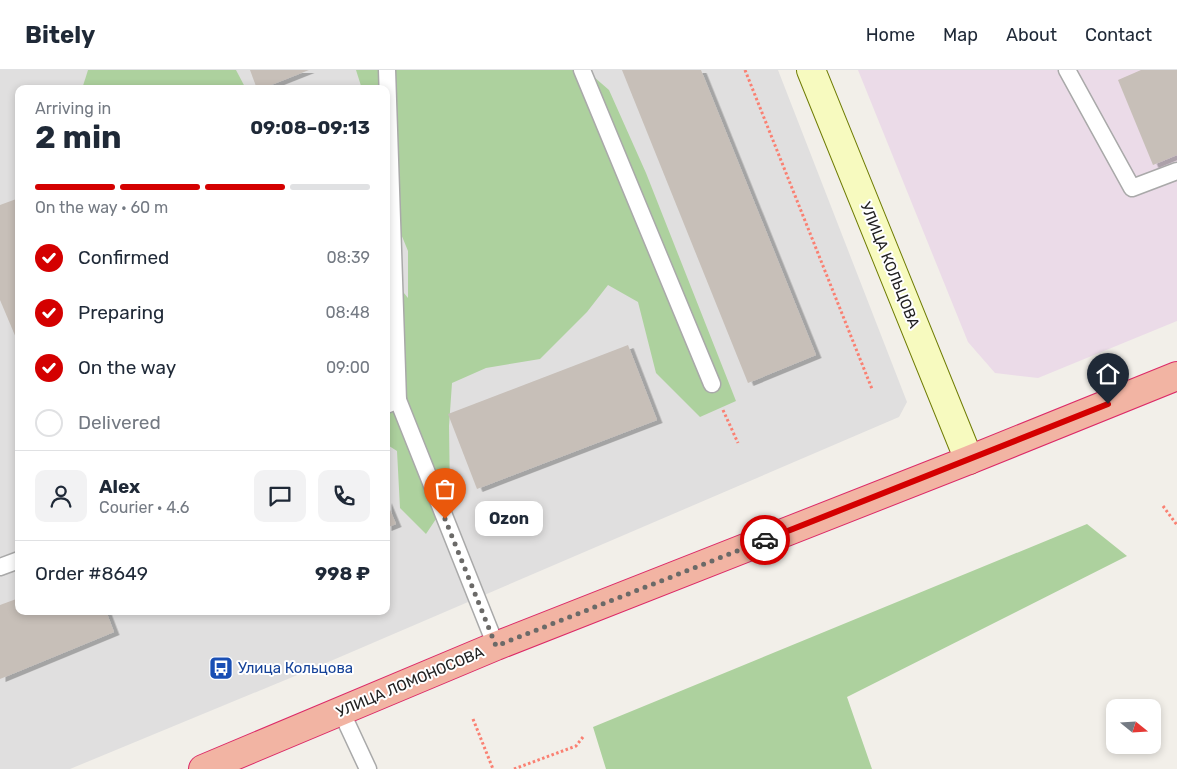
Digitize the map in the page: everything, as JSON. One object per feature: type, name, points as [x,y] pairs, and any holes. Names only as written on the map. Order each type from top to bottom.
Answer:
[{"type":"highway","name":"УЛИЦА ЛОМОНОСОВА","points":[[202,769],[496,646],[1177,376]]},
{"type":"main road","name":"УЛИЦА КОЛЬЦОВА","points":[[811,70],[969,460]]},
{"type":"lane","points":[[387,70],[387,85]]},
{"type":"lane","points":[[582,70],[712,384]]},
{"type":"lane","points":[[1067,70],[1132,188],[1177,171]]},
{"type":"lane","points":[[390,270],[392,403],[496,646]]},
{"type":"lane","points":[[0,568],[15,562]]},
{"type":"lane","points":[[341,711],[368,769]]},
{"type":"path","points":[[745,70],[872,389]]},
{"type":"path","points":[[712,384],[738,443]]},
{"type":"path","points":[[1163,506],[1177,525]]},
{"type":"path","points":[[473,719],[492,769]]},
{"type":"path","points":[[514,769],[576,746],[583,737]]},
{"type":"shaded area","points":[[0,70],[778,70],[907,402],[899,417],[319,666],[70,769],[0,769]]},
{"type":"shaded area","points":[[858,70],[1177,70],[1177,321],[1038,378],[995,373],[968,342]]},
{"type":"green space","points":[[88,70],[236,70],[244,85],[83,85]]},
{"type":"green space","points":[[356,70],[586,70],[609,90],[646,173],[736,401],[700,417],[656,373],[638,302],[608,285],[587,312],[540,359],[486,368],[452,383],[449,426],[450,498],[426,534],[400,508],[397,451],[390,447],[390,276],[408,298],[408,251],[390,207],[390,85],[361,85]]},
{"type":"green space","points":[[1087,524],[1127,556],[847,697],[872,769],[606,769],[593,727]]},
{"type":"building","points":[[250,70],[309,70],[271,85],[256,85]]},
{"type":"building","points":[[622,70],[701,70],[816,355],[748,383]]},
{"type":"building","points":[[1141,70],[1177,70],[1177,155],[1153,165],[1118,80]]},
{"type":"building","points":[[15,199],[15,336],[0,300],[0,205]]},
{"type":"building","points":[[628,345],[657,420],[477,489],[448,414]]},
{"type":"building","points":[[390,510],[396,524],[390,526]]},
{"type":"building","points":[[15,599],[15,615],[108,615],[114,632],[0,679],[0,605]]},
{"type":"way so far","points":[[445,519],[496,646],[765,540]]},
{"type":"place","name":"Ozon","points":[[445,519]]},
{"type":"place","name":"Улица Кольцова","points":[[221,668]]},
{"type":"route","points":[[765,540],[1108,404]]}]
